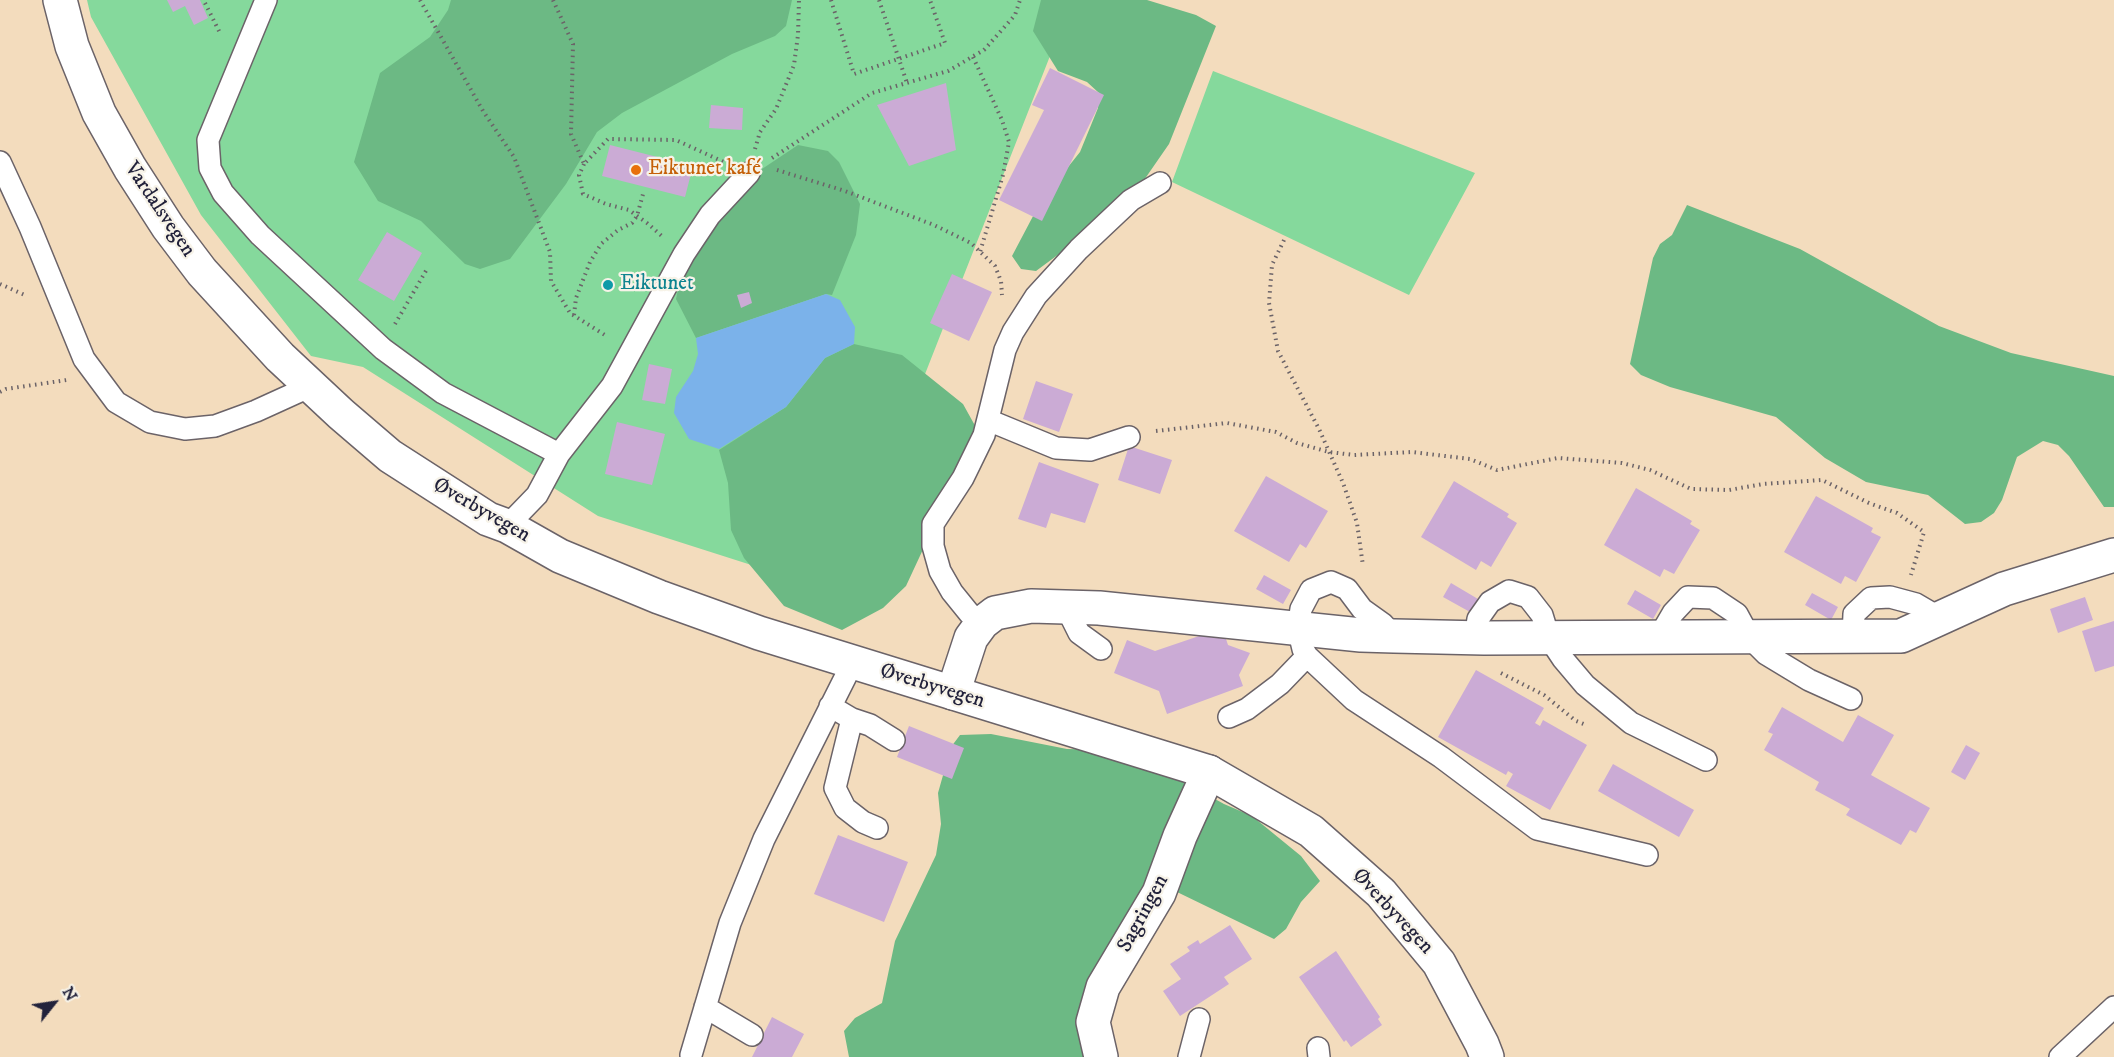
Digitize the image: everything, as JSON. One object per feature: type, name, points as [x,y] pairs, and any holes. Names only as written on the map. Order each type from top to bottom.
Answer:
[{"type":"main road","name":"Vardalsvegen","points":[[60,0],[72,46],[99,113],[130,168],[168,227],[230,304],[311,386]]},
{"type":"main road","name":"Øverbyvegen","points":[[311,386],[390,456],[488,519],[507,526],[560,556],[659,597],[759,633],[1209,772],[1311,831],[1381,893],[1439,963],[1487,1057]]},
{"type":"main road","points":[[953,693],[971,638],[982,623],[995,613],[1031,606],[1099,608],[1303,642],[1394,636],[1475,638],[1901,636],[2004,589],[2114,555]]},
{"type":"main road","name":"Sagringen","points":[[1101,1057],[1093,1022],[1103,987],[1159,893],[1180,836],[1209,772]]},
{"type":"lane","points":[[266,0],[208,140],[210,168],[223,193],[260,235],[383,349],[443,393],[559,454]]},
{"type":"lane","points":[[0,162],[30,227],[84,359],[116,402],[150,422],[185,429],[215,426],[256,411],[311,386]]},
{"type":"lane","points":[[507,526],[537,495],[559,454],[612,386],[684,254],[710,215],[749,173]]},
{"type":"lane","points":[[982,623],[969,613],[952,592],[940,571],[933,546],[933,524],[963,478],[984,435],[1005,350],[1013,332],[1036,296],[1131,200],[1160,183]]},
{"type":"lane","points":[[988,420],[1056,448],[1090,450],[1129,437]]},
{"type":"lane","points":[[1229,717],[1247,709],[1280,684],[1303,642],[1301,609],[1311,590],[1330,582],[1347,589],[1358,604],[1394,636]]},
{"type":"lane","points":[[1475,638],[1478,619],[1490,602],[1509,591],[1528,597],[1542,615],[1549,638],[1585,685],[1631,723],[1706,760]]},
{"type":"lane","points":[[1853,637],[1854,615],[1871,598],[1890,597],[1916,604],[1940,618]]},
{"type":"lane","points":[[1066,607],[1079,633],[1101,649]]},
{"type":"lane","points":[[1750,638],[1766,654],[1809,680],[1851,699]]},
{"type":"lane","points":[[1303,642],[1354,700],[1441,757],[1538,829],[1647,855]]},
{"type":"lane","points":[[691,1055],[730,923],[764,839],[853,662]]},
{"type":"lane","points":[[830,706],[852,719],[870,725],[894,740]]},
{"type":"lane","points":[[852,719],[835,788],[845,808],[863,822],[877,828]]},
{"type":"lane","points":[[705,1007],[752,1035]]},
{"type":"lane","points":[[2060,1057],[2114,1007]]},
{"type":"lane","points":[[1189,1057],[1198,1019]]},
{"type":"path","points":[[420,0],[483,111],[514,157],[550,252],[551,280],[570,313],[630,351]]},
{"type":"path","points":[[553,0],[573,44],[572,134],[584,164]]},
{"type":"path","points":[[749,173],[760,132],[776,109],[794,65],[799,0]]},
{"type":"path","points":[[831,0],[854,74],[945,43],[930,0]]},
{"type":"path","points":[[879,0],[907,83]]},
{"type":"path","points":[[749,173],[872,93],[948,71],[984,50],[1015,15],[1020,0]]},
{"type":"path","points":[[973,57],[1002,120],[1009,142],[1003,176],[980,252]]},
{"type":"path","points":[[684,254],[629,210],[606,204],[583,194],[579,175],[584,164],[608,139],[676,140],[749,173],[769,169],[780,171],[844,191],[934,225],[971,243],[994,266],[1001,281],[1005,350]]},
{"type":"path","points":[[574,316],[576,298],[582,280],[601,244],[618,230],[632,223],[637,216],[643,194]]},
{"type":"path","points":[[1284,240],[1272,264],[1269,303],[1278,351],[1296,382],[1329,452],[1357,523],[1364,579],[1358,604]]},
{"type":"path","points":[[383,349],[396,321],[427,269]]},
{"type":"path","points":[[0,392],[6,389],[96,376]]},
{"type":"path","points":[[1129,437],[1162,430],[1227,423],[1276,432],[1297,443],[1329,452],[1354,455],[1412,452],[1470,459],[1497,470],[1558,458],[1622,463],[1650,470],[1691,489],[1729,490],[1763,484],[1822,480],[1869,503],[1898,513],[1924,532],[1903,601]]},
{"type":"path","points":[[1497,670],[1544,695],[1576,721],[1594,728],[1608,724],[1618,712]]},
{"type":"green space","name":"Eiktunet","points":[[87,0],[1072,0],[839,593],[598,516],[363,367],[311,356],[201,215],[91,17]]},
{"type":"green space","points":[[451,0],[792,0],[786,26],[775,36],[732,54],[622,113],[597,132],[566,184],[510,259],[480,269],[465,264],[421,221],[378,201],[354,162],[380,73],[430,37],[448,10]]},
{"type":"green space","points":[[1041,0],[1147,0],[1196,15],[1216,26],[1169,144],[1142,183],[1086,234],[1036,271],[1021,269],[1012,256],[1041,201],[1080,152],[1098,108],[1099,93],[1087,82],[1058,71],[1033,31]]},
{"type":"green space","points":[[1213,71],[1475,173],[1409,295],[1172,182]]},
{"type":"green space","points":[[798,145],[828,151],[839,162],[860,204],[856,235],[832,295],[826,294],[696,338],[676,299],[679,284],[736,192],[759,171]]},
{"type":"green space","points":[[1687,205],[1800,249],[1939,326],[2011,353],[2114,376],[2114,507],[2104,507],[2069,456],[2058,445],[2043,441],[2017,457],[2002,500],[1994,513],[1981,522],[1965,524],[1928,495],[1866,482],[1825,458],[1776,417],[1670,387],[1641,375],[1630,364],[1653,258],[1660,244],[1672,235]]},
{"type":"green space","points":[[854,344],[902,355],[963,404],[978,431],[906,586],[883,608],[842,630],[784,606],[744,558],[731,530],[728,483],[719,450],[786,407],[825,358]]},
{"type":"green space","points":[[991,734],[1067,749],[1113,750],[1157,767],[1224,804],[1252,816],[1301,856],[1320,881],[1301,902],[1286,929],[1274,939],[1177,892],[1162,895],[1087,1057],[849,1057],[844,1031],[855,1018],[882,1003],[895,941],[936,855],[941,824],[938,793],[951,747],[960,735]]},
{"type":"water","points":[[826,294],[840,300],[855,327],[854,344],[825,358],[786,407],[719,449],[689,439],[674,413],[676,397],[693,371],[698,354],[696,338]]},
{"type":"building","points":[[167,0],[200,0],[208,18],[194,25],[185,6],[173,12]]},
{"type":"building","points":[[1050,68],[1104,95],[1042,221],[999,200],[1044,110],[1032,105]]},
{"type":"building","points":[[946,83],[956,150],[909,166],[877,105]]},
{"type":"building","points":[[711,105],[743,108],[742,130],[709,128]]},
{"type":"building","points":[[610,145],[693,166],[685,197],[602,176]]},
{"type":"building","points":[[387,232],[422,253],[394,301],[358,280]]},
{"type":"building","points":[[952,274],[992,292],[969,341],[930,323]]},
{"type":"building","points":[[749,292],[752,303],[741,308],[737,295]]},
{"type":"building","points":[[649,364],[672,369],[665,404],[642,400]]},
{"type":"building","points":[[1036,381],[1073,394],[1059,432],[1023,419]]},
{"type":"building","points":[[617,422],[665,434],[652,485],[605,474]]},
{"type":"building","points":[[1129,446],[1172,460],[1160,494],[1118,480]]},
{"type":"building","points":[[1039,462],[1099,484],[1085,523],[1051,513],[1046,528],[1018,519]]},
{"type":"building","points":[[1266,476],[1328,511],[1306,548],[1300,544],[1289,562],[1234,531]]},
{"type":"building","points":[[1454,481],[1509,514],[1507,517],[1517,523],[1491,567],[1481,561],[1476,570],[1421,537]]},
{"type":"building","points":[[1636,488],[1692,521],[1690,524],[1700,530],[1674,574],[1664,569],[1660,577],[1604,545]]},
{"type":"building","points":[[1816,496],[1873,528],[1871,532],[1881,537],[1856,582],[1845,576],[1841,584],[1784,552]]},
{"type":"building","points":[[1264,575],[1291,590],[1283,604],[1256,589]]},
{"type":"building","points":[[1451,583],[1478,599],[1470,612],[1443,597]]},
{"type":"building","points":[[1635,590],[1661,605],[1653,619],[1627,604]]},
{"type":"building","points":[[1812,593],[1838,607],[1831,620],[1805,605]]},
{"type":"building","points":[[2085,597],[2093,620],[2058,633],[2050,609]]},
{"type":"building","points":[[2114,621],[2114,666],[2095,672],[2082,631]]},
{"type":"building","points":[[1208,633],[1224,633],[1228,645],[1250,653],[1239,675],[1243,686],[1167,714],[1159,691],[1114,673],[1127,640],[1155,651]]},
{"type":"building","points":[[1476,670],[1544,708],[1535,723],[1540,726],[1543,720],[1587,745],[1550,810],[1506,786],[1513,774],[1508,771],[1506,775],[1438,737]]},
{"type":"building","points":[[1782,707],[1843,742],[1858,715],[1894,735],[1871,775],[1930,808],[1916,833],[1910,830],[1901,845],[1846,815],[1850,809],[1815,790],[1819,782],[1764,750],[1773,734],[1768,732]]},
{"type":"building","points":[[909,726],[964,748],[952,779],[897,757]]},
{"type":"building","points":[[1966,745],[1980,753],[1965,780],[1951,772]]},
{"type":"building","points":[[1613,764],[1694,810],[1679,837],[1598,791]]},
{"type":"building","points":[[838,835],[908,862],[884,922],[814,894]]},
{"type":"building","points":[[1230,925],[1252,959],[1224,977],[1229,984],[1180,1016],[1163,991],[1181,979],[1170,964],[1190,951],[1187,947],[1198,940],[1200,944]]},
{"type":"building","points":[[1336,951],[1380,1017],[1378,1019],[1382,1025],[1351,1047],[1346,1040],[1344,1042],[1299,977]]},
{"type":"building","points":[[772,1017],[804,1034],[792,1057],[752,1057]]},
{"type":"place","name":"Eiktunet kafé","points":[[636,170]]},
{"type":"place","name":"Eiktunet","points":[[608,285]]}]
